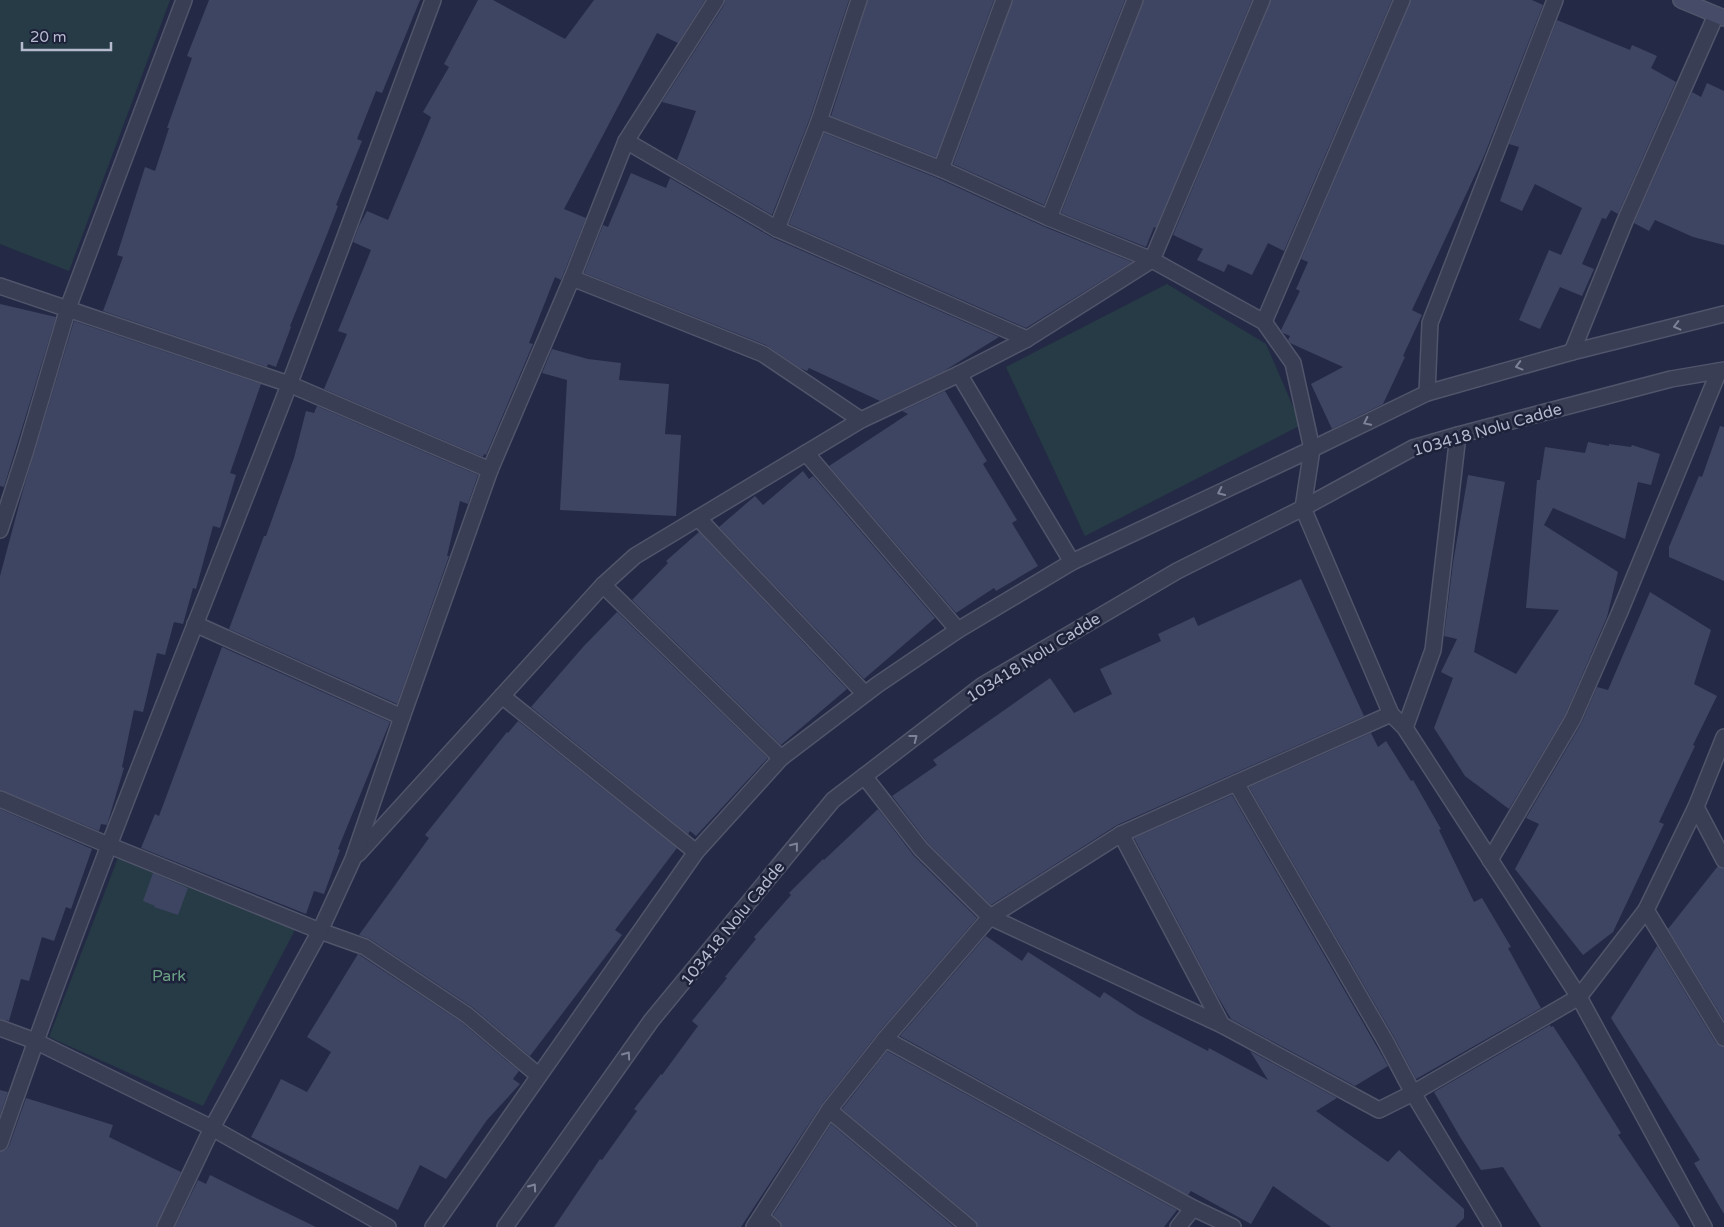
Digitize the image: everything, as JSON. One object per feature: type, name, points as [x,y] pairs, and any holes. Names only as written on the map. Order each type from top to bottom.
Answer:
[{"type":"main road","points":[[1681,0],[1720,17]]},
{"type":"street","points":[[0,530],[68,308],[184,0]]},
{"type":"street","points":[[0,1143],[35,1041],[108,845],[289,384],[433,0]]},
{"type":"street","points":[[165,1227],[212,1128],[320,931],[353,859],[490,470],[572,278],[626,141],[716,0]]},
{"type":"street","points":[[777,229],[819,120],[859,0]]},
{"type":"street","points":[[941,169],[1004,0]]},
{"type":"street","points":[[1049,218],[1135,0]]},
{"type":"street","points":[[353,859],[603,585],[634,556],[861,420],[960,374],[1027,339],[1152,260],[1262,0]]},
{"type":"street","points":[[1264,322],[1402,0]]},
{"type":"street","points":[[1427,393],[1430,324],[1555,0]]},
{"type":"street","points":[[1572,352],[1625,221],[1720,17]]},
{"type":"street","points":[[819,120],[941,169],[1049,218],[1152,260],[1264,322],[1293,363],[1312,449],[1303,508],[1391,714],[1405,728],[1579,997],[1704,1227]]},
{"type":"street","points":[[626,141],[777,229],[1027,339]]},
{"type":"street","points":[[572,278],[763,354],[861,420]]},
{"type":"street","points":[[0,286],[289,384],[490,470]]},
{"type":"street","points":[[433,1227],[696,852],[781,758],[865,694],[958,630],[1072,562],[1427,393],[1572,352],[1724,314]]},
{"type":"street","points":[[1490,860],[1574,719],[1722,371]]},
{"type":"street","name":"103418 Nolu Cadde","points":[[505,1227],[651,1021],[833,800],[982,685],[1177,571],[1303,508],[1413,448],[1671,379],[1722,371]]},
{"type":"street","points":[[960,374],[1072,562]]},
{"type":"street","points":[[1405,728],[1433,650],[1458,435]]},
{"type":"street","points":[[806,453],[958,630]]},
{"type":"street","points":[[698,518],[865,694]]},
{"type":"street","points":[[603,585],[781,758]]},
{"type":"street","points":[[195,624],[402,717]]},
{"type":"street","points":[[502,696],[696,852]]},
{"type":"street","points":[[773,1227],[758,1222],[829,1110],[885,1039],[990,917],[1121,834],[1391,714]]},
{"type":"street","points":[[864,776],[921,849],[990,917],[1222,1025],[1379,1110],[1413,1093],[1579,997],[1646,910],[1696,808],[1724,737]]},
{"type":"street","points":[[1236,783],[1386,1042],[1413,1093],[1493,1227]]},
{"type":"street","points":[[0,799],[320,931],[365,946],[467,1015],[538,1075]]},
{"type":"street","points":[[1696,808],[1724,860]]},
{"type":"street","points":[[1121,834],[1222,1025]]},
{"type":"street","points":[[1646,910],[1724,1038]]},
{"type":"street","points":[[0,1028],[35,1041],[212,1128],[388,1227]]},
{"type":"street","points":[[885,1039],[1193,1208],[1233,1227]]},
{"type":"street","points":[[829,1110],[969,1227]]},
{"type":"street","points":[[1178,1227],[1193,1208]]},
{"type":"green space","points":[[0,0],[170,0],[69,271],[0,244]]},
{"type":"green space","points":[[1167,284],[1266,344],[1301,425],[1085,536],[1006,367]]},
{"type":"green space","name":"Park","points":[[118,858],[297,926],[203,1106],[49,1037]]},
{"type":"building","points":[[209,0],[420,0],[382,93],[376,91],[357,139],[362,141],[336,205],[338,206],[290,326],[276,367],[268,364],[267,367],[103,311],[123,257],[117,255],[145,167],[155,171],[169,128],[167,128],[192,58],[187,56]]},
{"type":"building","points":[[478,0],[493,0],[565,39],[594,0],[705,0],[678,43],[657,33],[564,209],[586,218],[561,280],[555,277],[529,343],[533,344],[486,455],[484,454],[483,457],[324,389],[347,334],[338,331],[371,250],[353,242],[359,226],[367,211],[388,220],[431,117],[423,112],[449,67],[444,64]]},
{"type":"building","points":[[725,0],[849,0],[810,118],[772,215],[677,160],[696,111],[662,102],[724,5]]},
{"type":"building","points":[[868,0],[994,0],[936,157],[831,116]]},
{"type":"building","points":[[1013,0],[1125,0],[1044,205],[953,164]]},
{"type":"building","points":[[1144,0],[1252,0],[1156,228],[1154,227],[1146,247],[1061,213]]},
{"type":"building","points":[[1271,0],[1392,0],[1284,251],[1268,243],[1252,275],[1228,264],[1224,272],[1197,260],[1203,249],[1173,235]]},
{"type":"building","points":[[1411,0],[1532,0],[1543,5],[1484,156],[1412,310],[1422,315],[1383,404],[1332,429],[1311,384],[1343,367],[1290,343],[1288,340],[1290,336],[1281,330],[1300,291],[1296,289],[1308,262],[1301,259]]},
{"type":"building","points":[[1557,20],[1630,50],[1632,45],[1657,56],[1651,68],[1676,82],[1618,214],[1611,210],[1606,219],[1602,218],[1582,264],[1594,269],[1582,296],[1560,287],[1540,329],[1519,320],[1549,250],[1561,255],[1582,208],[1535,184],[1522,211],[1500,201],[1519,147],[1509,144]]},
{"type":"building","points":[[1707,83],[1724,91],[1724,245],[1693,237],[1655,220],[1649,231],[1634,223],[1692,92],[1701,97]]},
{"type":"building","points":[[824,133],[937,178],[1045,227],[1132,262],[1026,328],[789,224]]},
{"type":"building","points":[[631,173],[666,188],[670,178],[773,238],[999,337],[944,371],[880,401],[809,368],[807,371],[800,368],[766,345],[584,273],[603,225],[608,227]]},
{"type":"building","points":[[0,304],[56,317],[4,487],[0,486]]},
{"type":"building","points":[[74,321],[261,384],[230,473],[236,475],[220,528],[213,526],[196,589],[193,588],[183,624],[174,622],[165,655],[157,653],[143,712],[134,710],[122,767],[124,768],[107,825],[101,824],[99,831],[0,790],[0,576],[23,490]]},
{"type":"building","points":[[552,349],[588,359],[621,363],[619,380],[669,384],[665,434],[681,435],[676,516],[560,510],[567,380],[542,373]]},
{"type":"building","points":[[945,391],[987,461],[983,464],[1017,520],[1012,523],[1038,566],[996,591],[994,588],[956,613],[829,466],[908,414],[902,411]]},
{"type":"building","points":[[317,406],[478,475],[468,504],[460,501],[447,556],[449,556],[397,704],[229,629],[264,536],[266,536],[294,458],[306,411],[314,413]]},
{"type":"building","points":[[1720,426],[1724,427],[1724,581],[1669,557],[1669,547],[1699,476],[1702,477]]},
{"type":"building","points":[[1588,442],[1609,446],[1609,444],[1631,447],[1632,445],[1660,454],[1651,485],[1638,482],[1625,539],[1553,508],[1544,525],[1618,572],[1607,617],[1565,715],[1509,809],[1465,776],[1434,728],[1453,678],[1441,672],[1457,639],[1444,636],[1453,563],[1468,475],[1505,482],[1474,652],[1516,674],[1559,610],[1526,608],[1537,480],[1540,480],[1545,447],[1585,453]]},
{"type":"building","points":[[803,471],[809,479],[813,476],[935,618],[864,679],[719,527],[755,496],[763,505]]},
{"type":"building","points":[[699,532],[847,689],[781,745],[632,600],[668,563],[666,561]]},
{"type":"building","points":[[1301,579],[1364,716],[1117,825],[991,905],[928,843],[892,796],[937,765],[933,760],[1050,678],[1074,713],[1112,694],[1100,669],[1161,641],[1158,634],[1194,617],[1198,626]]},
{"type":"building","points":[[1650,592],[1711,630],[1694,684],[1717,696],[1659,822],[1664,824],[1613,932],[1583,955],[1515,869],[1539,824],[1526,818],[1581,724],[1597,687],[1608,690]]},
{"type":"building","points":[[617,612],[768,758],[696,836],[690,831],[688,834],[531,707],[583,647]]},
{"type":"building","points":[[222,647],[390,722],[338,849],[340,850],[324,894],[314,891],[306,914],[141,848],[155,814],[159,816]]},
{"type":"building","points":[[518,721],[677,848],[615,930],[622,935],[530,1056],[472,1007],[370,939],[359,935],[429,838],[425,835],[507,732]]},
{"type":"building","points":[[1371,733],[1378,747],[1386,741],[1411,781],[1413,780],[1441,829],[1439,830],[1474,902],[1482,898],[1511,947],[1508,948],[1541,1008],[1416,1079],[1394,1037],[1249,787]]},
{"type":"building","points":[[1232,795],[1388,1066],[1355,1086],[1231,1019],[1134,838]]},
{"type":"building","points":[[0,809],[92,849],[71,909],[66,907],[54,941],[42,937],[29,981],[21,979],[9,1021],[0,1019]]},
{"type":"building","points":[[878,809],[914,856],[977,918],[878,1033],[822,1104],[741,1227],[554,1227],[600,1159],[602,1160],[637,1111],[634,1109],[698,1026],[692,1021],[756,939],[754,937],[791,895],[789,893]]},
{"type":"building","points":[[1718,866],[1724,869],[1724,1020],[1668,929]]},
{"type":"building","points":[[153,873],[188,888],[178,915],[143,901]]},
{"type":"building","points":[[986,936],[1022,961],[1028,952],[1100,998],[1104,992],[1139,1015],[1208,1051],[1209,1048],[1268,1080],[1250,1051],[1337,1098],[1316,1111],[1388,1162],[1399,1150],[1464,1209],[1464,1218],[1455,1227],[1331,1227],[1273,1186],[1251,1224],[1191,1191],[1188,1195],[900,1036]]},
{"type":"building","points":[[1657,946],[1716,1043],[1724,1047],[1724,1214],[1694,1163],[1700,1160],[1611,1018]]},
{"type":"building","points":[[358,954],[461,1022],[519,1071],[513,1079],[520,1084],[487,1120],[446,1179],[420,1165],[398,1210],[251,1137],[281,1079],[307,1092],[331,1052],[307,1037]]},
{"type":"building","points":[[1550,1025],[1551,1027],[1553,1026],[1578,1064],[1621,1133],[1618,1135],[1680,1227],[1541,1227],[1503,1167],[1481,1170],[1434,1092]]},
{"type":"building","points":[[887,1051],[1177,1210],[1164,1227],[978,1227],[975,1220],[842,1109]]},
{"type":"building","points":[[0,1090],[8,1092],[0,1115]]},
{"type":"building","points":[[26,1098],[113,1125],[109,1137],[181,1172],[156,1227],[0,1227],[0,1152],[6,1150],[9,1146]]},
{"type":"building","points":[[831,1124],[954,1227],[782,1227],[779,1220],[773,1215]]},
{"type":"building","points":[[210,1175],[316,1227],[175,1227],[198,1180],[206,1184]]}]
